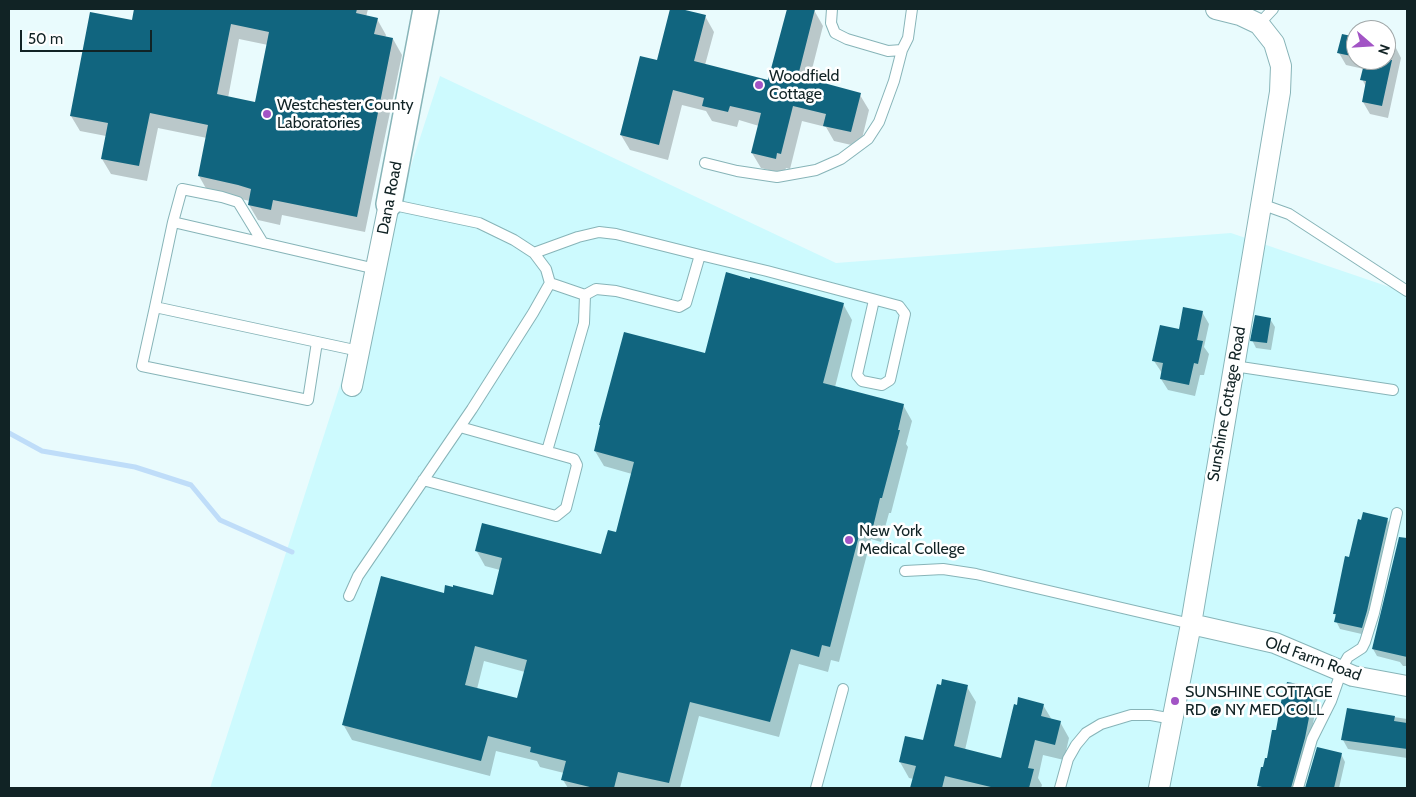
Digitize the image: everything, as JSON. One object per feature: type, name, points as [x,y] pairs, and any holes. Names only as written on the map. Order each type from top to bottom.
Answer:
[{"type":"street","name":"Dana Road","points":[[352,386],[426,9]]},
{"type":"street","points":[[1216,9],[1240,15],[1259,24]]},
{"type":"street","name":"Sunshine Cottage Road","points":[[1159,788],[1191,624],[1280,92],[1282,66],[1274,43],[1259,24]]},
{"type":"street","name":"Old Farm Road","points":[[1191,624],[1275,644],[1353,676],[1407,686]]},
{"type":"lane","points":[[832,9],[831,23],[835,33],[847,39],[888,50],[902,50]]},
{"type":"lane","points":[[705,163],[737,172],[777,177],[816,170],[841,159],[868,139],[879,122],[894,82],[902,50],[908,38],[912,9]]},
{"type":"lane","points":[[1259,24],[1274,9]]},
{"type":"lane","points":[[263,243],[238,202],[182,189],[142,366],[308,400],[317,342]]},
{"type":"lane","points":[[349,596],[358,576],[460,427],[534,313],[550,284],[546,269],[534,253],[514,240],[479,223],[389,204]]},
{"type":"lane","points":[[1261,204],[1289,214],[1407,291]]},
{"type":"lane","points":[[174,222],[376,269]]},
{"type":"lane","points":[[534,253],[578,237],[599,232],[616,234],[899,306],[905,314],[890,380],[882,385],[862,381],[857,375],[874,300]]},
{"type":"lane","points":[[550,284],[585,295],[596,290],[616,291],[679,306],[686,303],[700,255]]},
{"type":"lane","points":[[547,451],[584,323],[585,295]]},
{"type":"lane","points":[[155,307],[359,351]]},
{"type":"lane","points":[[1234,366],[1393,390]]},
{"type":"lane","points":[[423,480],[556,516],[566,508],[578,465],[574,459],[460,427]]},
{"type":"lane","points":[[1298,788],[1312,739],[1331,700],[1347,658],[1362,648],[1365,642],[1374,613],[1397,513]]},
{"type":"lane","points":[[905,571],[943,569],[976,574],[1191,624]]},
{"type":"lane","points":[[816,788],[843,689]]},
{"type":"lane","points":[[1060,788],[1068,759],[1086,733],[1101,724],[1131,715],[1172,718]]},
{"type":"shaded area","name":"New York Medical College","points":[[440,76],[836,263],[1231,233],[1407,293],[1407,788],[210,788]]},
{"type":"building","name":"Westchester County Laboratories","points":[[134,9],[357,9],[356,13],[378,18],[374,34],[393,38],[357,217],[273,200],[271,210],[248,205],[251,189],[198,176],[208,125],[150,113],[139,166],[101,159],[108,123],[70,116],[90,12],[132,20]],"holes":[[[231,24],[269,32],[255,102],[217,94]]]},
{"type":"building","name":"Woodfield Cottage","points":[[670,9],[681,9],[706,15],[694,61],[768,80],[787,9],[815,9],[798,76],[861,93],[851,132],[823,126],[826,114],[793,106],[781,154],[777,153],[776,159],[751,153],[761,113],[730,106],[728,112],[702,106],[704,98],[673,90],[659,145],[620,135],[640,56],[657,60]]},
{"type":"building","points":[[1342,34],[1346,35],[1346,55],[1337,53]]},
{"type":"building","points":[[1362,70],[1390,70],[1382,106],[1362,102],[1366,81],[1360,80]]},
{"type":"building","points":[[726,272],[750,279],[750,277],[844,303],[823,383],[904,404],[898,430],[900,430],[882,498],[880,498],[873,527],[862,524],[830,647],[822,645],[819,657],[791,649],[770,722],[690,702],[669,783],[618,772],[614,788],[594,788],[561,780],[566,761],[530,752],[531,747],[488,736],[481,761],[342,725],[381,576],[444,593],[445,585],[453,587],[453,585],[493,595],[502,558],[475,551],[482,523],[601,554],[608,530],[616,532],[634,462],[594,451],[599,425],[624,332],[705,353]],"holes":[[[475,646],[527,660],[517,698],[465,685]]]},
{"type":"building","points":[[1183,307],[1203,311],[1197,340],[1203,341],[1198,364],[1194,363],[1189,385],[1160,379],[1163,363],[1152,361],[1160,325],[1179,329]]},
{"type":"building","points":[[1255,315],[1271,318],[1267,343],[1250,341]]},
{"type":"building","points":[[1363,512],[1388,518],[1362,628],[1334,622],[1336,614],[1333,614],[1345,556],[1349,557],[1358,519],[1361,520]]},
{"type":"building","points":[[1399,537],[1407,538],[1407,657],[1372,649]]},
{"type":"building","points":[[942,679],[968,685],[954,746],[1001,758],[1014,704],[1017,705],[1018,697],[1044,704],[1041,716],[1061,721],[1055,745],[1035,740],[1028,768],[1034,769],[1029,788],[995,788],[945,776],[942,788],[910,788],[916,766],[899,762],[905,736],[923,740],[937,684],[941,685]]},
{"type":"building","points":[[1287,682],[1315,687],[1305,738],[1291,788],[1261,788],[1257,786],[1261,767],[1263,767],[1265,758],[1267,758],[1272,730],[1276,730],[1283,691],[1285,692]]},
{"type":"building","points":[[1347,708],[1395,716],[1394,721],[1407,723],[1407,749],[1341,740]]},
{"type":"building","points":[[1317,747],[1342,753],[1334,788],[1305,788]]},
{"type":"waterway","points":[[9,433],[42,451],[135,467],[191,485],[220,520],[292,552]]},
{"type":"place","name":"Woodfield Cottage","points":[[759,85]]},
{"type":"place","name":"Westchester County Laboratories","points":[[267,114]]},
{"type":"place","name":"New York Medical College","points":[[849,540]]},
{"type":"place","name":"SUNSHINE COTTAGE RD @ NY MED COLL","points":[[1175,701]]}]
